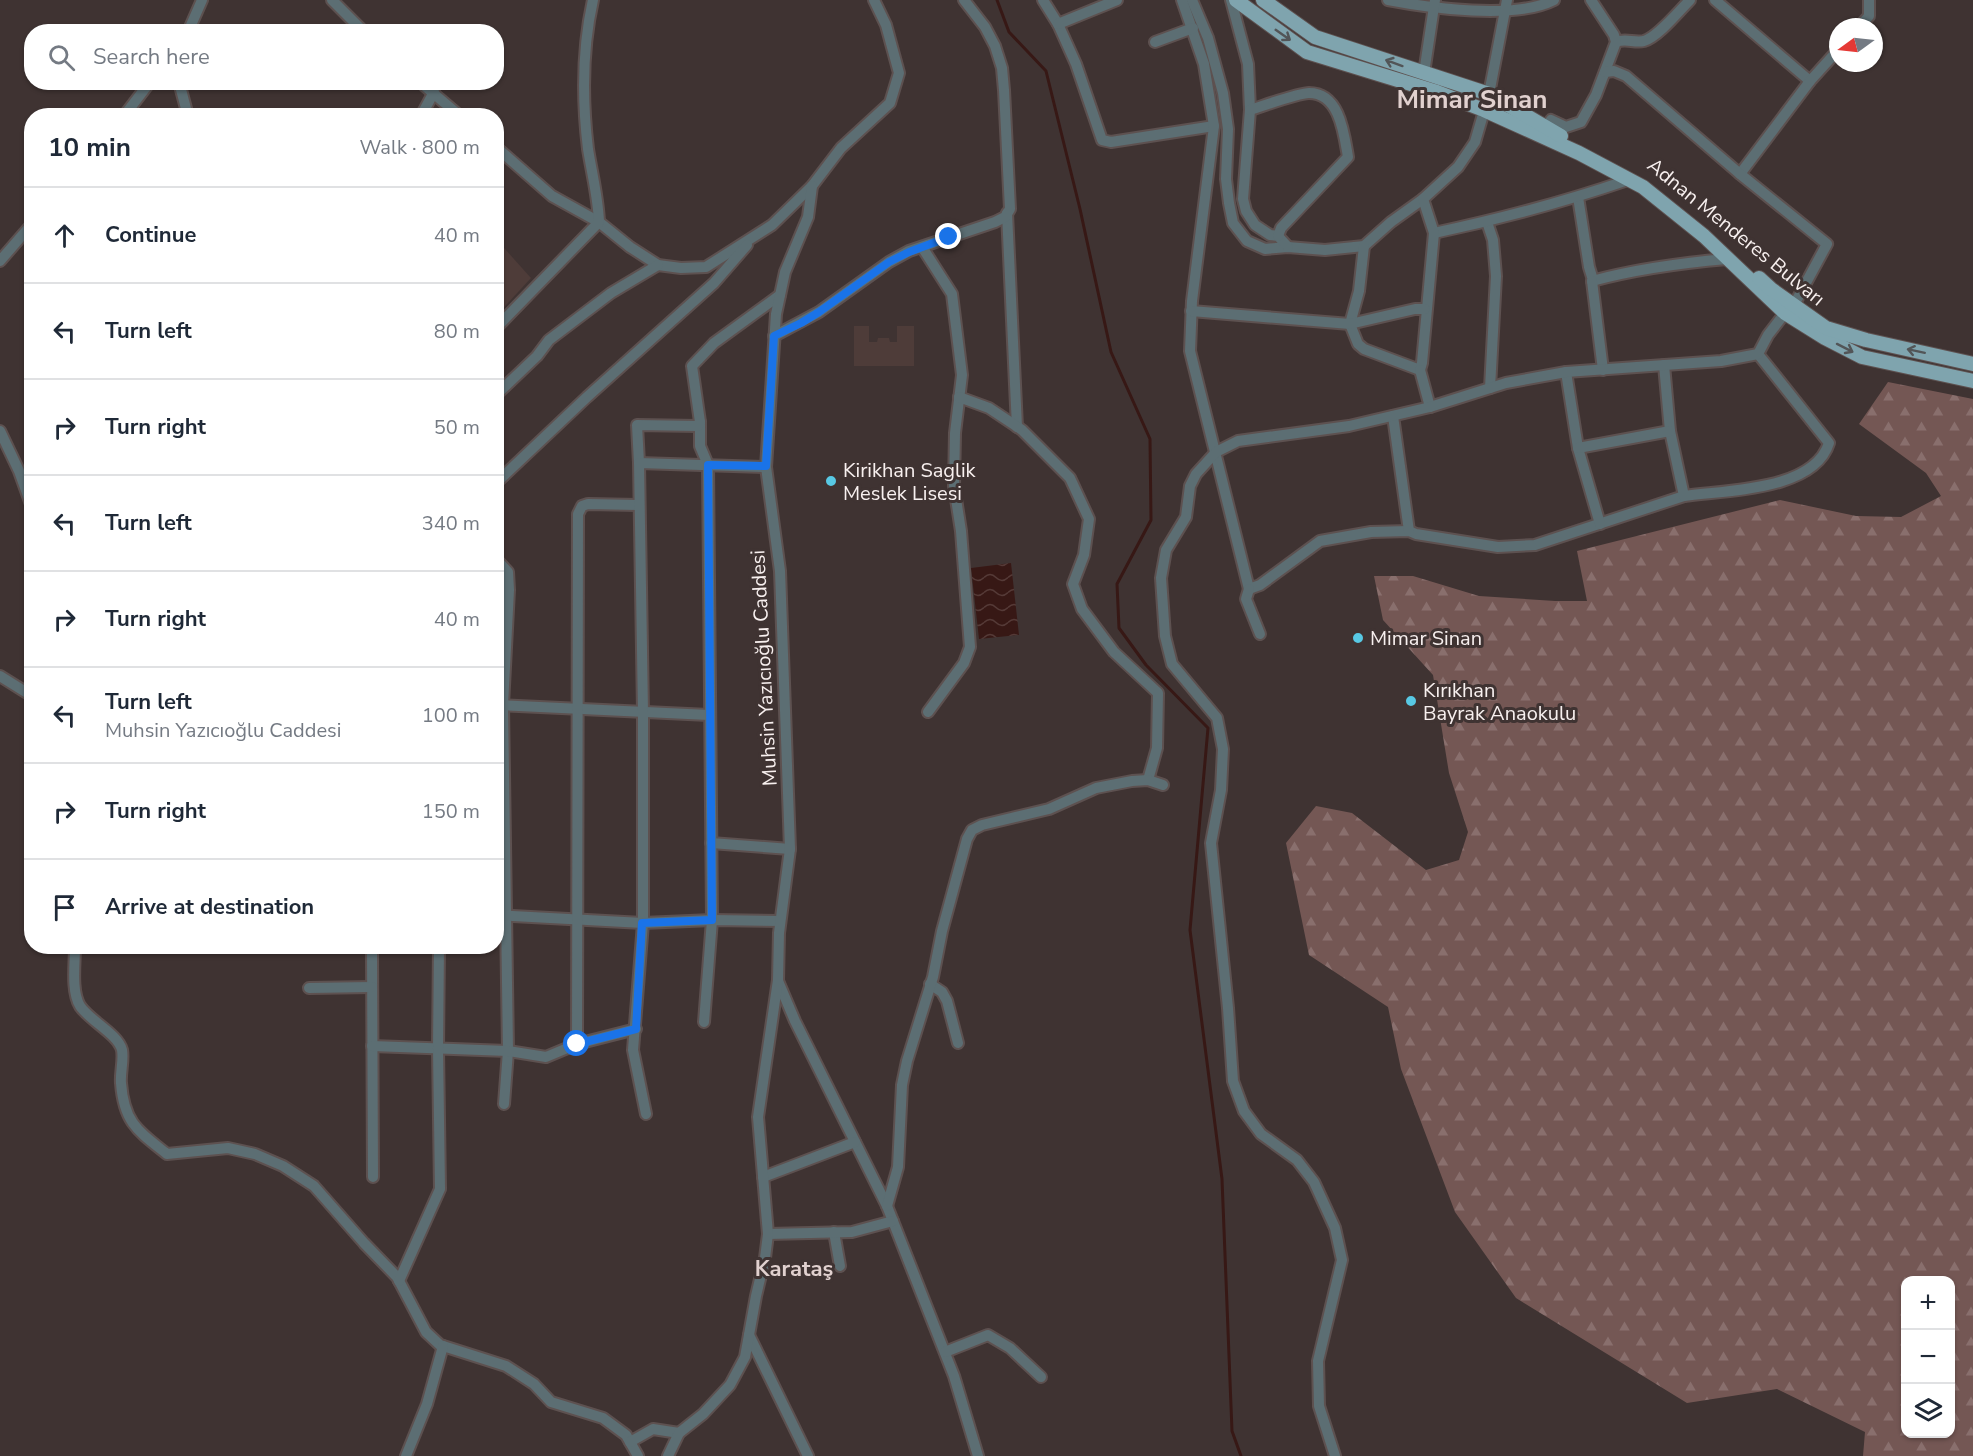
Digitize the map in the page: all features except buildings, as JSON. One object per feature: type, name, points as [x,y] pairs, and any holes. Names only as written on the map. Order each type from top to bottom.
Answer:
[{"type":"main road","name":"Adnan Menderes Bulvarı","points":[[1236,0],[1307,52],[1437,92],[1484,110],[1579,153],[1642,187],[1825,338],[1862,357],[1973,381]]},
{"type":"main road","name":"Adnan Menderes Bulvarı","points":[[1263,0],[1315,37],[1489,94],[1580,148],[1646,180],[1708,232],[1790,309],[1826,328],[1866,340],[1973,364]]},
{"type":"street","points":[[192,24],[202,0]]},
{"type":"street","points":[[332,0],[356,24]]},
{"type":"street","points":[[504,320],[599,222],[598,198],[588,147],[584,82],[585,54],[593,0]]},
{"type":"street","points":[[774,336],[819,312],[889,262],[922,247],[995,222],[1005,217],[1010,209],[1002,68],[995,46],[985,27],[964,0]]},
{"type":"street","points":[[1043,0],[1058,24],[1076,64],[1102,140],[1111,142],[1214,126]]},
{"type":"street","points":[[1058,24],[1117,0]]},
{"type":"street","points":[[1182,0],[1203,64],[1214,126],[1191,311],[1190,351],[1249,589],[1246,599],[1260,634]]},
{"type":"street","points":[[1192,0],[1208,38],[1222,93],[1228,129],[1226,179],[1233,223],[1247,241],[1265,249],[1288,247],[1325,249],[1364,246],[1391,222],[1423,199],[1458,167],[1475,142],[1489,94],[1506,5]]},
{"type":"street","points":[[1231,0],[1248,64],[1250,110],[1243,199],[1246,212],[1255,225],[1270,235],[1278,236],[1288,247]]},
{"type":"street","points":[[1388,0],[1435,4],[1506,5],[1544,5],[1554,0]]},
{"type":"street","points":[[1546,127],[1551,120],[1566,127],[1581,122],[1605,72],[1616,42],[1614,35],[1591,0]]},
{"type":"street","points":[[1616,42],[1622,39],[1641,41],[1651,38],[1690,0]]},
{"type":"street","points":[[1715,0],[1810,81]]},
{"type":"street","points":[[1867,18],[1869,0]]},
{"type":"street","name":"Muhsin Yazıcıoğlu Caddesi","points":[[679,1433],[703,1414],[730,1385],[745,1357],[765,1258],[768,1234],[758,1117],[778,980],[780,921],[790,849],[780,571],[766,466],[774,336],[785,272],[808,217],[812,186],[841,148],[890,103],[899,73],[886,25],[874,1]]},
{"type":"street","points":[[1424,73],[1435,4]]},
{"type":"street","points":[[1155,42],[1192,28]]},
{"type":"street","points":[[1740,174],[1810,81],[1829,60]]},
{"type":"street","points":[[1605,72],[1614,71],[1626,76],[1740,174],[1827,244],[1790,309],[1768,335],[1758,354]]},
{"type":"street","points":[[130,108],[144,90]]},
{"type":"street","points":[[181,90],[186,108]]},
{"type":"street","points":[[431,90],[451,108]]},
{"type":"street","points":[[425,108],[434,92]]},
{"type":"street","points":[[1250,110],[1310,93],[1327,99],[1333,105],[1343,129],[1348,157],[1281,228],[1278,236]]},
{"type":"street","points":[[504,154],[552,196],[599,222],[658,266],[706,267],[772,225],[812,186]]},
{"type":"street","points":[[1434,233],[1487,222],[1578,197],[1628,180]]},
{"type":"street","points":[[1578,197],[1593,280],[1603,370]]},
{"type":"street","points":[[1423,199],[1434,233],[1420,370],[1430,407]]},
{"type":"street","points":[[1007,213],[1017,427]]},
{"type":"street","points":[[1487,222],[1494,240],[1496,276],[1490,388]]},
{"type":"street","points":[[0,261],[24,233]]},
{"type":"street","points":[[504,475],[714,283],[755,236]]},
{"type":"street","points":[[1364,246],[1359,291],[1350,324],[1358,344],[1364,350],[1420,370]]},
{"type":"street","points":[[922,247],[952,294],[962,375],[955,433],[954,486],[961,531],[970,647],[964,663],[928,712]]},
{"type":"street","points":[[1592,281],[1615,274],[1674,264],[1727,259]]},
{"type":"street","points":[[504,387],[537,356],[549,340],[611,293],[658,266]]},
{"type":"street","points":[[704,1022],[712,920],[708,465],[700,446],[700,422],[692,366],[714,343],[780,295]]},
{"type":"street","points":[[1191,311],[1350,324],[1415,309],[1425,309]]},
{"type":"street","points":[[1335,1456],[1319,1406],[1318,1361],[1342,1260],[1335,1228],[1314,1182],[1297,1160],[1261,1134],[1244,1111],[1233,1081],[1211,843],[1221,790],[1223,749],[1217,718],[1172,664],[1165,636],[1161,578],[1166,550],[1186,517],[1190,486],[1196,474],[1216,452],[1238,441],[1349,426],[1430,407],[1506,383],[1566,372],[1721,361],[1758,354]]},
{"type":"street","points":[[1249,589],[1260,585],[1320,541],[1371,532],[1409,531],[1498,547],[1535,545],[1684,496],[1769,485],[1791,479],[1813,467],[1827,450],[1829,443],[1758,354]]},
{"type":"street","points":[[1664,365],[1670,431],[1684,496]]},
{"type":"street","points":[[1566,372],[1578,448],[1600,524]]},
{"type":"street","points":[[959,397],[989,408],[1017,427],[1070,478],[1089,519],[1084,555],[1073,584],[1082,609],[1114,652],[1158,693],[1157,748],[1148,780]]},
{"type":"street","points":[[1392,416],[1409,531]]},
{"type":"street","points":[[646,1114],[633,1050],[642,923],[643,712],[638,425],[698,426],[700,422]]},
{"type":"street","points":[[0,431],[24,485]]},
{"type":"street","points":[[1578,448],[1670,431]]},
{"type":"street","points":[[639,463],[766,466]]},
{"type":"street","points":[[577,1044],[578,514],[582,506],[588,504],[638,505]]},
{"type":"street","points":[[504,568],[508,572],[510,590],[504,630]]},
{"type":"street","points":[[0,675],[24,691]]},
{"type":"street","points":[[504,705],[709,715]]},
{"type":"street","points":[[887,1206],[898,1167],[902,1085],[967,839],[972,830],[982,825],[1049,809],[1096,788],[1148,780],[1162,785]]},
{"type":"street","points":[[711,843],[790,849]]},
{"type":"street","points":[[504,915],[642,923],[712,920],[780,921]]},
{"type":"street","points":[[75,954],[75,987],[80,1006],[114,1038],[122,1050],[121,1082],[125,1108],[134,1126],[167,1154],[228,1148],[255,1154],[283,1166],[314,1186],[399,1281],[426,1332],[443,1346],[506,1366],[534,1384],[551,1402],[603,1418],[626,1435],[638,1456]]},
{"type":"street","points":[[372,954],[373,1177]]},
{"type":"street","points":[[399,1281],[440,1189],[439,954]]},
{"type":"street","points":[[504,954],[508,1051],[504,1104]]},
{"type":"street","points":[[778,980],[795,1021],[887,1206],[954,1376],[978,1456]]},
{"type":"street","points":[[930,984],[942,992],[947,1001],[958,1043]]},
{"type":"street","points":[[309,988],[372,987]]},
{"type":"street","points":[[372,1046],[508,1051],[546,1057],[577,1044],[636,1029]]},
{"type":"street","points":[[763,1177],[855,1142]]},
{"type":"street","points":[[768,1234],[852,1232],[893,1221]]},
{"type":"street","points":[[834,1233],[840,1266]]},
{"type":"street","points":[[749,1334],[808,1456]]},
{"type":"street","points":[[945,1352],[988,1335],[1010,1348],[1041,1377]]},
{"type":"street","points":[[406,1456],[427,1404],[443,1346]]},
{"type":"street","points":[[630,1442],[653,1429],[679,1433],[668,1456]]},
{"type":"shaded area","points":[[504,248],[531,278],[504,307]]},
{"type":"shaded area","points":[[854,326],[869,326],[869,342],[877,342],[878,338],[889,338],[890,342],[897,342],[897,326],[914,326],[914,366],[854,366]]},
{"type":"green space","points":[[1888,382],[1973,399],[1973,1456],[1863,1456],[1865,1432],[1777,1389],[1687,1403],[1516,1298],[1455,1212],[1401,1069],[1388,1007],[1309,955],[1286,843],[1316,806],[1352,813],[1426,870],[1459,860],[1468,832],[1449,773],[1433,675],[1383,620],[1374,576],[1413,576],[1479,596],[1587,601],[1577,551],[1780,500],[1856,516],[1901,517],[1941,496],[1926,473],[1859,424]]},
{"type":"water","points":[[1011,563],[1019,635],[979,639],[971,568]]},
{"type":"waterway","points":[[997,0],[1009,32],[1046,71],[1080,209],[1111,352],[1150,439],[1151,520],[1117,584],[1119,628],[1146,665],[1208,728],[1190,930],[1222,1179],[1232,1431],[1241,1456]]},
{"type":"place","name":"Kirikhan Saglik Meslek Lisesi","points":[[831,481]]},
{"type":"place","name":"Mimar Sinan","points":[[1358,638]]},
{"type":"place","name":"Kırıkhan Bayrak Anaokulu","points":[[1411,701]]},
{"type":"district","name":"Mimar Sinan","points":[[1472,99]]},
{"type":"district","name":"Karataş","points":[[794,1269]]},
{"type":"route","points":[[577,1044],[636,1029],[642,923],[712,920],[708,465],[766,466],[774,336],[819,312],[889,262],[949,237]]}]
